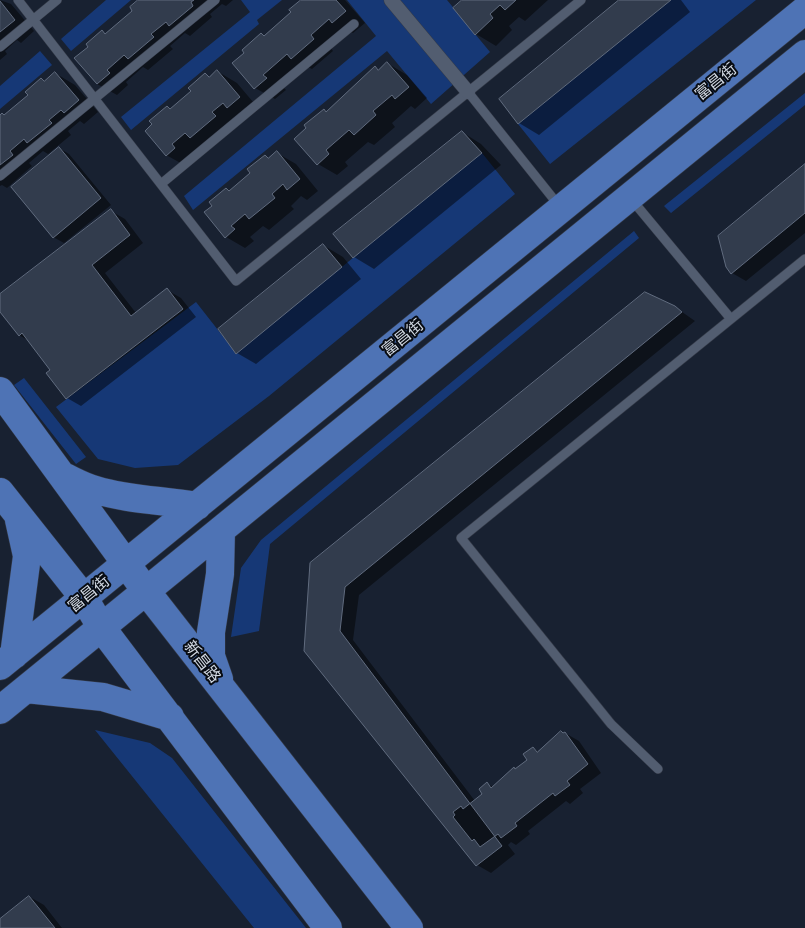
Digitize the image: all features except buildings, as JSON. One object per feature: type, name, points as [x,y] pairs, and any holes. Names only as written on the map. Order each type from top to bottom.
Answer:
[{"type":"main road","name":"富昌街","points":[[7,660],[805,10]]},
{"type":"main road","name":"富昌街","points":[[0,710],[805,54]]},
{"type":"main road","name":"新昌路","points":[[0,392],[146,591],[409,928]]},
{"type":"main road","points":[[62,475],[94,490],[126,497],[197,506]]},
{"type":"main road","points":[[0,492],[84,598],[101,628],[328,928]]},
{"type":"main road","points":[[7,660],[27,556],[19,516]]},
{"type":"main road","points":[[221,530],[220,574],[212,617],[211,656],[223,689]]},
{"type":"main road","points":[[26,689],[103,697],[170,717]]},
{"type":"street","points":[[391,0],[468,92]]},
{"type":"lane","points":[[18,0],[236,281],[581,0]]},
{"type":"lane","points":[[0,47],[57,0]]},
{"type":"lane","points":[[0,176],[215,0]]},
{"type":"lane","points":[[161,184],[354,24]]},
{"type":"lane","points":[[468,92],[562,208]]},
{"type":"lane","points":[[630,197],[731,319]]},
{"type":"lane","points":[[658,769],[611,724],[461,538],[805,259]]},
{"type":"shaded area","points":[[106,0],[131,0],[71,51],[61,39]]},
{"type":"shaded area","points":[[241,0],[282,0],[257,20],[259,24],[131,130],[121,117],[250,12]]},
{"type":"shaded area","points":[[347,0],[447,0],[490,52],[431,104],[387,51],[193,210],[184,196],[376,36]]},
{"type":"shaded area","points":[[671,0],[756,0],[550,164],[518,124]]},
{"type":"shaded area","points":[[40,51],[52,65],[0,109],[0,86]]},
{"type":"shaded area","points":[[805,93],[805,105],[671,213],[664,206]]},
{"type":"shaded area","points":[[482,153],[515,194],[269,396],[178,465],[135,468],[98,459],[56,407],[196,302],[236,353]]},
{"type":"shaded area","points":[[634,231],[639,238],[270,544],[259,631],[231,637],[241,568],[261,540]]},
{"type":"shaded area","points":[[24,378],[86,457],[76,464],[14,385]]},
{"type":"shaded area","points":[[95,730],[150,743],[172,758],[306,928],[254,928]]}]
